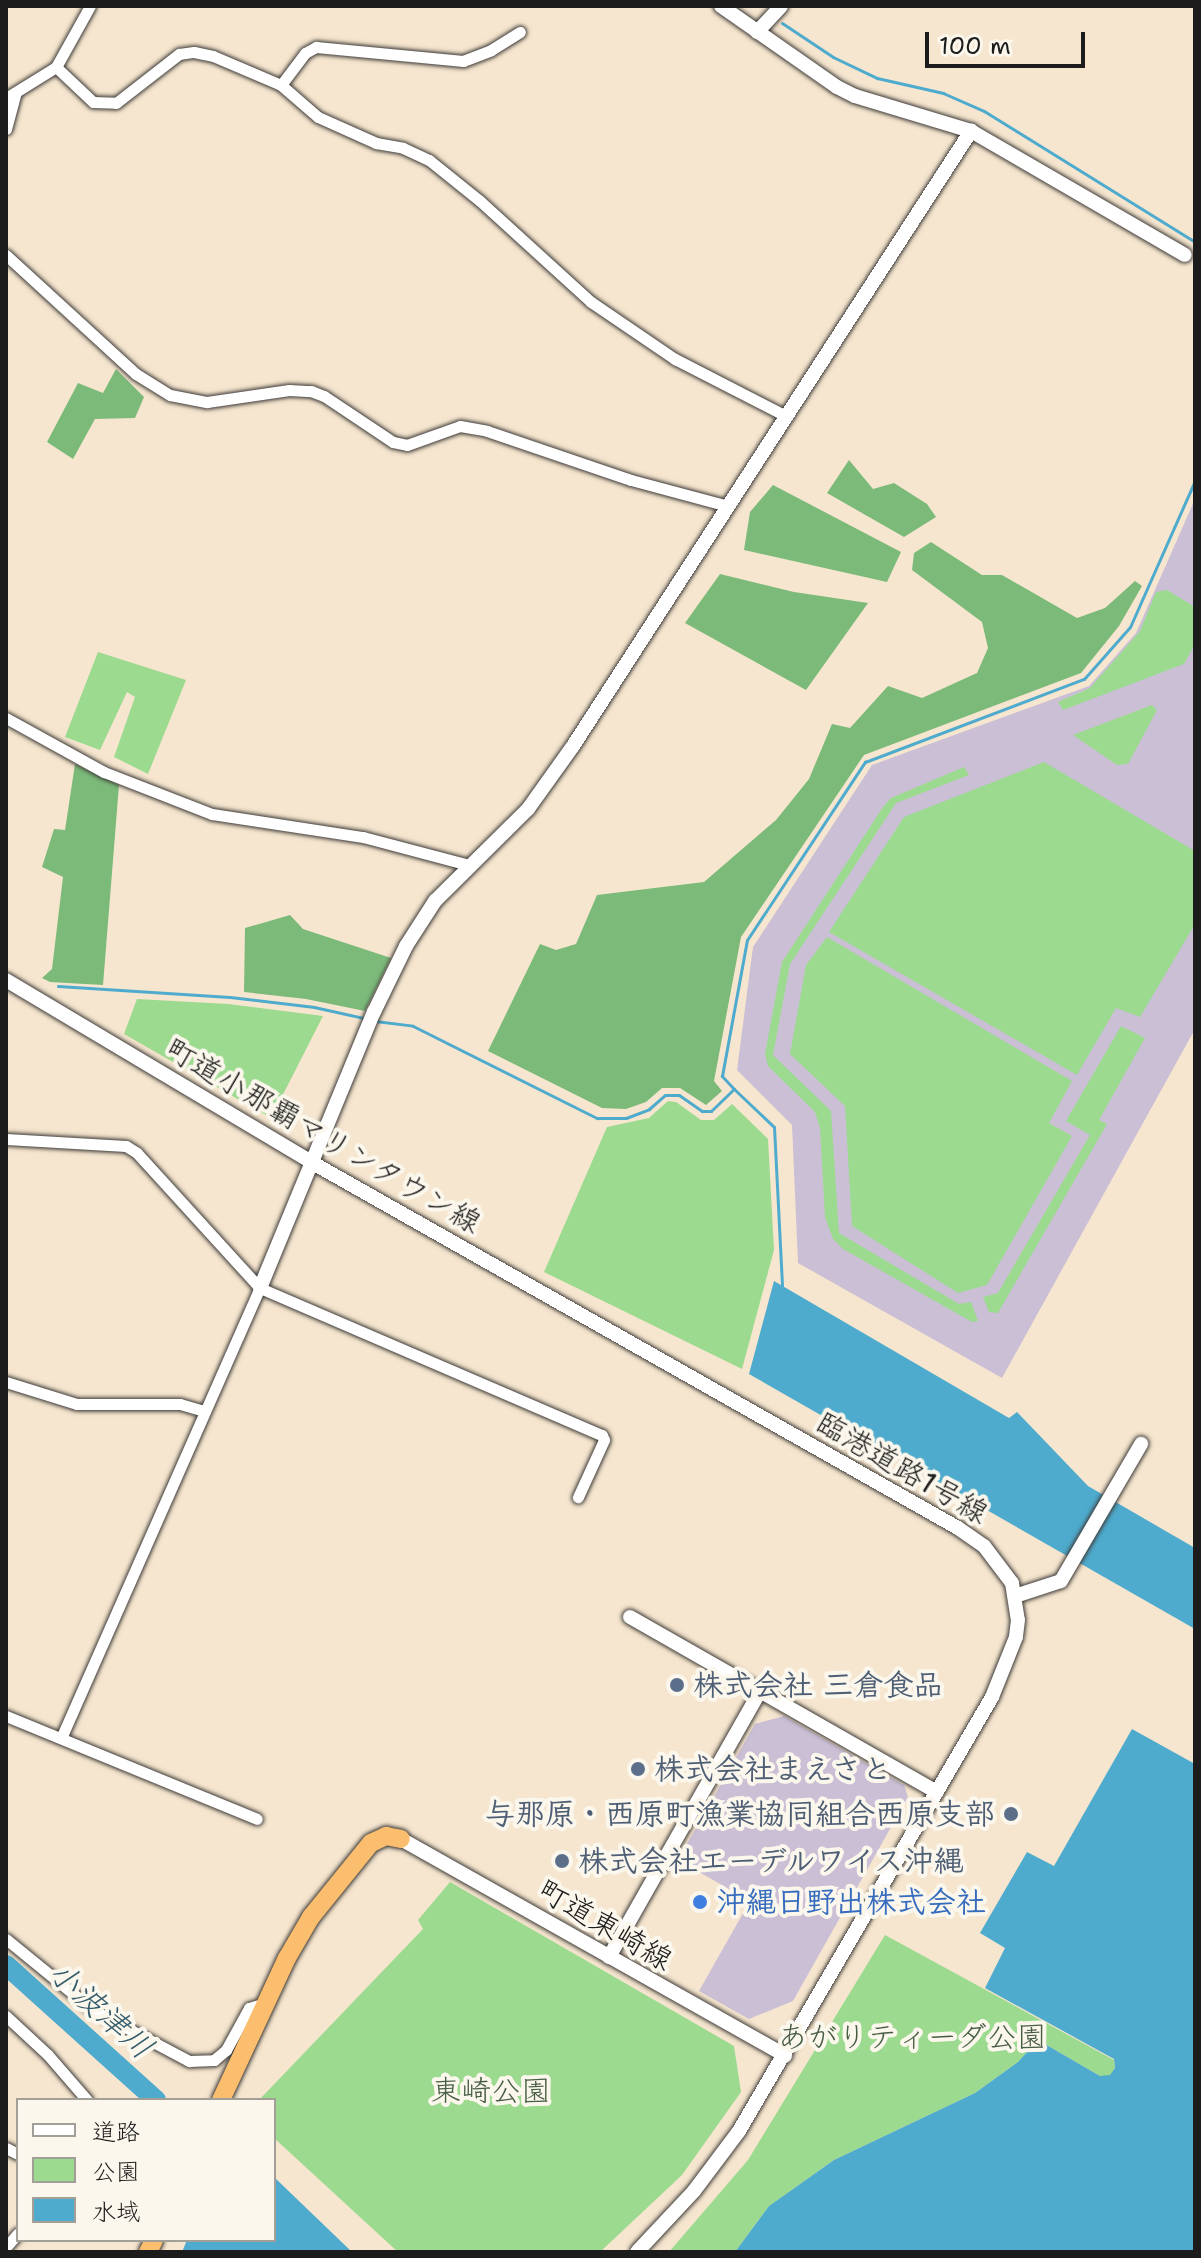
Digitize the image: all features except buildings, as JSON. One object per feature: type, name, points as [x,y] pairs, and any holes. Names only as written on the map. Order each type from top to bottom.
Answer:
[{"type":"highway","points":[[222,2098],[298,1937],[341,1879],[377,1839],[401,1839]]},
{"type":"street","points":[[6,129],[11,95],[56,67],[90,6]]},
{"type":"street","points":[[721,6],[855,96],[971,131],[1185,255]]},
{"type":"street","points":[[757,32],[781,6]]},
{"type":"street","points":[[281,85],[305,53],[316,47],[463,61],[491,50],[520,32]]},
{"type":"street","points":[[56,67],[93,102],[116,103],[179,54],[194,52],[281,85],[318,117],[376,143],[403,148],[429,160],[480,201],[603,311],[675,359],[786,416]]},
{"type":"street","points":[[62,1736],[260,1288],[371,1018],[406,946],[435,901],[469,865],[507,832],[542,789],[971,131]]},
{"type":"street","points":[[6,255],[136,374],[170,395],[207,402],[289,390],[311,391],[324,396],[393,442],[407,445],[460,426],[487,431],[631,480],[728,506]]},
{"type":"street","points":[[6,718],[104,772],[212,814],[363,837],[469,865]]},
{"type":"street","name":"町道小那覇マリンタウン線","points":[[6,980],[311,1162],[616,1334]]},
{"type":"street","points":[[6,1139],[126,1146],[137,1153],[260,1288],[602,1435],[604,1440],[578,1497]]},
{"type":"street","name":"臨港道路1号線","points":[[616,1334],[965,1532],[997,1559],[1015,1596],[1018,1620],[1012,1654],[937,1792],[785,2055],[719,2160],[637,2252]]},
{"type":"street","points":[[6,1382],[77,1404],[180,1404],[205,1411]]},
{"type":"street","points":[[1015,1596],[1061,1581],[1141,1444]]},
{"type":"street","points":[[630,1617],[937,1792]]},
{"type":"street","points":[[609,1957],[760,1691]]},
{"type":"street","points":[[6,1716],[62,1736],[257,1819]]},
{"type":"street","name":"町道東崎線","points":[[401,1839],[785,2055]]},
{"type":"street","points":[[6,1939],[93,2010],[189,2061],[214,2060],[226,2050],[249,2008],[265,2003]]},
{"type":"street","points":[[6,2016],[48,2055],[85,2098]]},
{"type":"shaded area","points":[[1195,499],[1195,1029],[1002,1378],[798,1263],[792,1125],[737,1070],[753,947],[872,765],[1089,686],[1136,633]]},
{"type":"shaded area","points":[[784,1716],[904,1785],[908,1797],[793,2001],[749,2019],[699,1991],[750,1901],[678,1860],[755,1724]]},
{"type":"green space","points":[[116,369],[144,397],[135,418],[95,419],[73,459],[47,442],[78,383],[103,393]]},
{"type":"green space","points":[[849,460],[873,489],[894,483],[927,504],[936,517],[904,537],[827,493]]},
{"type":"green space","points":[[773,485],[901,552],[887,582],[744,550],[750,512]]},
{"type":"green space","points":[[931,542],[982,575],[1002,575],[1077,618],[1105,608],[1135,581],[1142,586],[1119,626],[1081,673],[864,755],[741,937],[714,1081],[722,1091],[706,1105],[680,1088],[662,1088],[646,1102],[626,1109],[602,1108],[488,1051],[540,944],[556,950],[576,944],[597,895],[704,882],[776,820],[809,779],[832,724],[850,728],[888,686],[922,698],[977,673],[988,648],[982,622],[912,570],[914,553]]},
{"type":"green space","points":[[720,574],[794,592],[868,603],[806,690],[685,623]]},
{"type":"green space","points":[[1167,590],[1195,607],[1195,644],[1184,664],[1063,710],[1058,702],[1090,688],[1140,631],[1156,592]]},
{"type":"green space","points":[[98,652],[186,680],[148,774],[114,757],[135,697],[127,692],[100,750],[65,737]]},
{"type":"green space","points":[[1152,705],[1157,710],[1128,764],[1117,765],[1073,735]]},
{"type":"green space","points":[[1044,762],[1195,851],[1195,924],[1140,1017],[1116,1008],[1077,1075],[829,932],[904,817]]},
{"type":"green space","points":[[75,764],[119,785],[103,985],[50,982],[42,978],[52,969],[63,877],[42,867],[54,829],[65,830]]},
{"type":"green space","points":[[964,767],[969,775],[896,803],[790,964],[773,1055],[831,1111],[839,1233],[959,1304],[971,1302],[978,1321],[972,1322],[843,1249],[833,1239],[825,1217],[820,1128],[815,1112],[768,1066],[765,1054],[782,962],[883,807],[891,798]]},
{"type":"green space","points":[[290,915],[303,929],[391,958],[365,1011],[306,999],[244,992],[245,928]]},
{"type":"green space","points":[[827,937],[1072,1081],[1049,1123],[1072,1136],[987,1285],[958,1293],[852,1226],[845,1106],[790,1054],[806,965]]},
{"type":"green space","points":[[137,999],[228,1004],[323,1016],[271,1118],[124,1034]]},
{"type":"green space","points":[[1121,1026],[1145,1038],[1099,1120],[1107,1124],[998,1313],[989,1312],[983,1297],[998,1293],[1090,1135],[1066,1121]]},
{"type":"green space","points":[[668,1101],[676,1102],[701,1120],[714,1120],[732,1104],[768,1139],[774,1250],[742,1369],[544,1272],[607,1127],[649,1118]]},
{"type":"green space","name":"東崎公園","points":[[450,1882],[734,2046],[741,2092],[682,2175],[600,2252],[398,2252],[276,2140],[276,2098],[261,2098],[423,1929],[418,1920]]},
{"type":"green space","name":"あがりティーダ公園","points":[[885,1935],[1114,2060],[1115,2068],[1110,2076],[1100,2076],[1038,2040],[1018,2062],[975,2093],[834,2160],[769,2206],[735,2252],[669,2252],[748,2160]]},
{"type":"water","points":[[774,1281],[1009,1418],[1017,1412],[1088,1486],[1195,1548],[1195,1629],[749,1374]]},
{"type":"water","points":[[1132,1729],[1195,1764],[1195,2252],[735,2252],[769,2206],[834,2160],[975,2093],[1018,2062],[1038,2040],[1100,2076],[1110,2075],[1115,2068],[1114,2059],[985,1988],[1005,1948],[980,1933],[1027,1852],[1054,1866]]},
{"type":"water","points":[[276,2179],[352,2252],[182,2252],[186,2242],[276,2242]]},
{"type":"waterway","points":[[782,23],[833,57],[877,78],[943,93],[984,111],[1195,242]]},
{"type":"waterway","points":[[734,1089],[722,1076],[747,940],[865,762],[1084,679],[1130,627],[1195,480]]},
{"type":"waterway","points":[[58,986],[230,997],[314,1007],[368,1019]]},
{"type":"waterway","points":[[375,1021],[413,1026],[597,1118],[626,1118],[649,1109],[665,1095],[679,1095],[702,1111],[711,1111],[734,1089],[774,1127],[782,1287]]},
{"type":"waterway","name":"小波津川","points":[[6,1965],[154,2098]]},
{"type":"place","name":"株式会社 三倉食品","points":[[677,1685]]},
{"type":"place","name":"株式会社まえさと","points":[[638,1769]]},
{"type":"place","name":"与那原・西原町漁業協同組合西原支部","points":[[1011,1814]]},
{"type":"place","name":"株式会社エーデルワイス沖縄","points":[[562,1861]]},
{"type":"place","name":"沖縄日野出株式会社","points":[[700,1902]]}]
